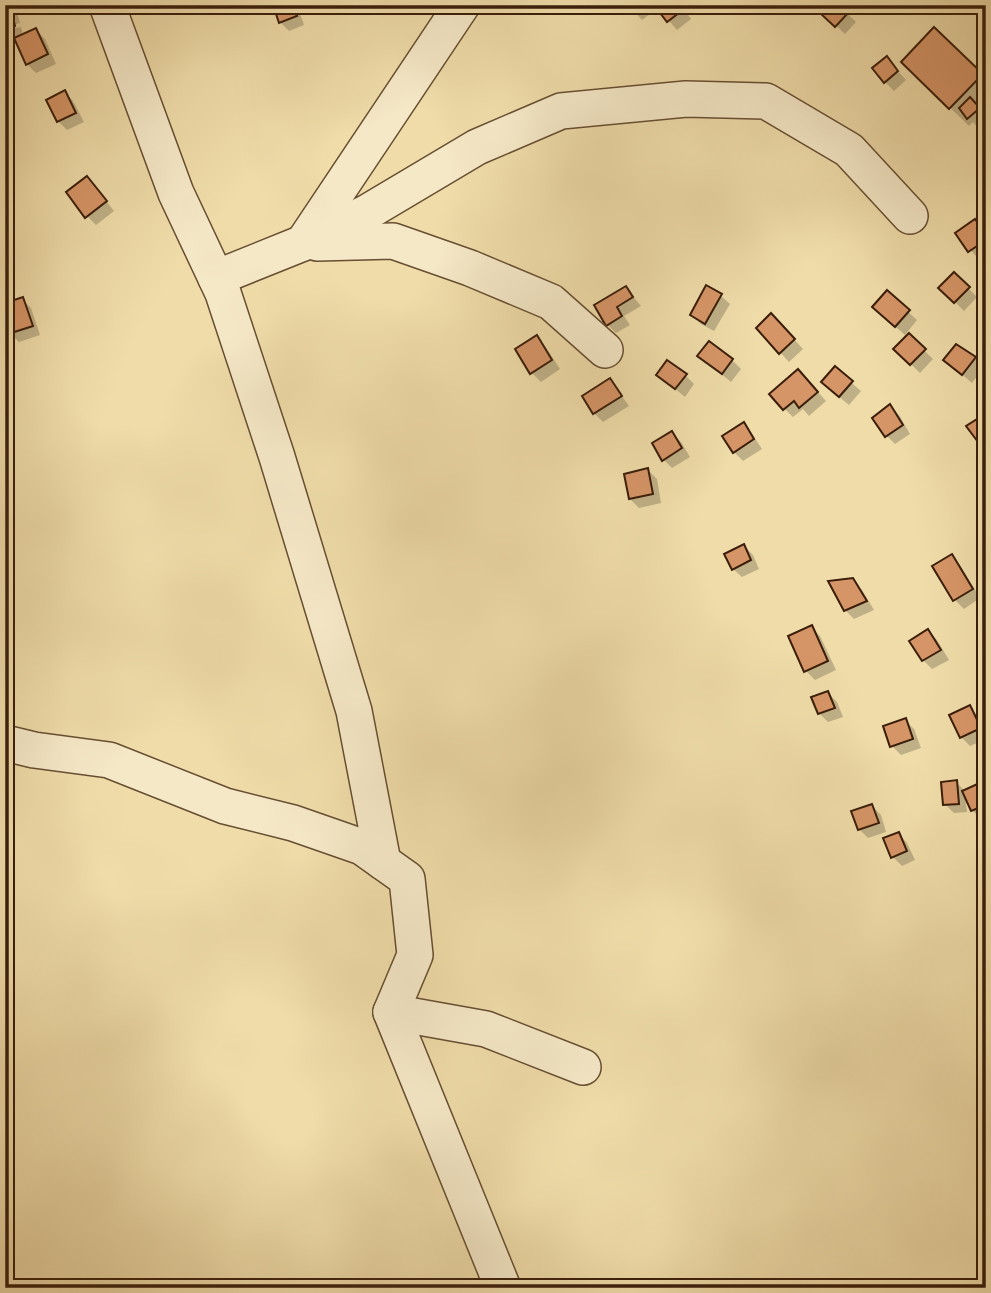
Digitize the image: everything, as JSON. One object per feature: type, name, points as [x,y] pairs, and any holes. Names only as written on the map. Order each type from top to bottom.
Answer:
[{"type":"street","points":[[107,5],[176,193],[223,293],[277,457],[354,711],[383,862]]},
{"type":"street","points":[[303,243],[462,5]]},
{"type":"street","points":[[216,278],[303,243],[376,208],[477,147],[561,111],[686,99],[766,101],[849,150],[910,216]]},
{"type":"street","points":[[303,243],[393,241],[470,268],[551,302],[606,350]]},
{"type":"street","points":[[5,743],[34,750],[109,760],[225,806],[293,823],[362,847],[407,878],[415,955],[391,1012],[507,1282]]},
{"type":"street","points":[[391,1012],[486,1028],[583,1067]]},
{"type":"building","points":[[5,5],[10,5],[15,26],[5,28]]},
{"type":"building","points":[[273,5],[292,5],[297,16],[279,23]]},
{"type":"building","points":[[654,5],[681,5],[684,9],[667,22]]},
{"type":"building","points":[[827,5],[841,5],[849,12],[835,27],[820,13]]},
{"type":"building","points":[[934,27],[983,74],[949,109],[901,62]]},
{"type":"building","points":[[36,28],[48,54],[26,65],[14,38]]},
{"type":"building","points":[[887,56],[898,71],[884,83],[872,68]]},
{"type":"building","points":[[65,90],[76,113],[57,122],[46,100]]},
{"type":"building","points":[[970,97],[980,108],[967,119],[959,108]]},
{"type":"building","points":[[87,176],[107,201],[85,218],[66,192]]},
{"type":"building","points":[[975,219],[986,235],[986,240],[968,252],[955,233]]},
{"type":"building","points":[[954,272],[970,287],[954,303],[938,288]]},
{"type":"building","points":[[706,285],[722,294],[705,324],[690,315]]},
{"type":"building","points":[[626,286],[633,297],[617,307],[622,316],[606,326],[594,305]]},
{"type":"building","points":[[887,290],[910,310],[895,327],[872,307]]},
{"type":"building","points":[[23,297],[33,326],[8,334],[5,326],[5,303]]},
{"type":"building","points":[[771,313],[795,339],[779,354],[756,328]]},
{"type":"building","points":[[909,333],[926,349],[910,365],[893,349]]},
{"type":"building","points":[[537,335],[552,360],[530,374],[515,349]]},
{"type":"building","points":[[709,341],[733,359],[722,374],[697,356]]},
{"type":"building","points":[[956,344],[976,357],[962,375],[943,360]]},
{"type":"building","points":[[667,360],[687,374],[675,389],[656,375]]},
{"type":"building","points":[[835,366],[853,381],[839,397],[821,382]]},
{"type":"building","points":[[798,369],[818,392],[799,408],[794,401],[783,410],[769,394]]},
{"type":"building","points":[[610,378],[622,396],[593,414],[582,396]]},
{"type":"building","points":[[890,404],[903,425],[885,437],[872,418]]},
{"type":"building","points":[[985,414],[986,443],[981,446],[966,426]]},
{"type":"building","points":[[744,422],[754,439],[733,453],[722,436]]},
{"type":"building","points":[[672,431],[682,448],[662,461],[652,443]]},
{"type":"building","points":[[648,468],[653,494],[629,499],[624,474]]},
{"type":"building","points":[[744,544],[751,560],[732,570],[724,554]]},
{"type":"building","points":[[952,554],[973,589],[953,601],[932,566]]},
{"type":"building","points":[[853,578],[867,601],[844,611],[828,581]]},
{"type":"building","points":[[812,625],[828,661],[804,672],[788,636]]},
{"type":"building","points":[[928,629],[941,650],[922,661],[909,641]]},
{"type":"building","points":[[828,691],[835,708],[818,714],[811,697]]},
{"type":"building","points":[[970,705],[981,728],[960,738],[949,715]]},
{"type":"building","points":[[906,718],[913,739],[890,747],[883,726]]},
{"type":"building","points":[[957,780],[959,804],[943,805],[941,782]]},
{"type":"building","points":[[984,781],[986,805],[971,811],[962,791]]},
{"type":"building","points":[[872,804],[879,823],[858,830],[851,811]]},
{"type":"building","points":[[899,832],[907,851],[891,858],[883,838]]}]
